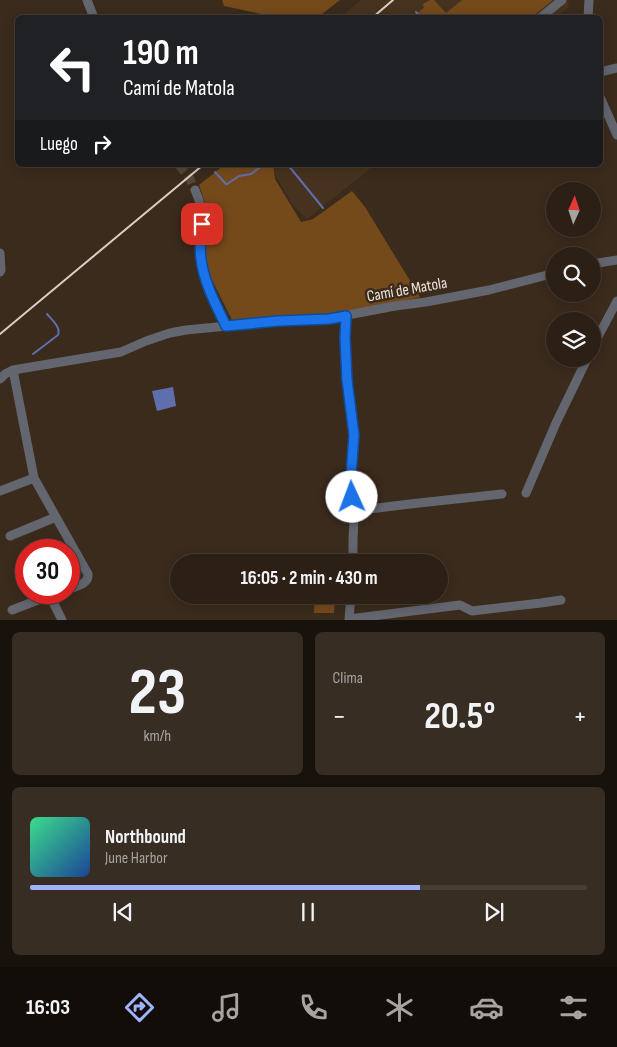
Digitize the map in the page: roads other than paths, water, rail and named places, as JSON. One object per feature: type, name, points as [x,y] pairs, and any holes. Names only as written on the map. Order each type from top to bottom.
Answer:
[{"type":"street","points":[[87,0],[94,15]]},
{"type":"street","points":[[92,0],[94,15]]},
{"type":"street","points":[[544,15],[562,0]]},
{"type":"street","points":[[588,15],[590,2]]},
{"type":"street","points":[[603,71],[617,68]]},
{"type":"street","points":[[603,104],[617,135]]},
{"type":"street","points":[[196,190],[202,212],[201,260],[204,274],[226,326]]},
{"type":"street","points":[[0,253],[0,272]]},
{"type":"street","points":[[601,263],[617,260]]},
{"type":"street","name":"Camí de Matola","points":[[0,379],[13,370],[122,352],[170,333],[278,321],[329,319],[489,290],[546,276]]},
{"type":"street","points":[[601,331],[617,301]]},
{"type":"street","points":[[346,316],[347,380],[354,435],[351,475],[353,554]]},
{"type":"street","points":[[526,493],[556,423],[584,367]]},
{"type":"street","points":[[13,370],[34,478],[68,539]]},
{"type":"street","points":[[0,491],[34,478]]},
{"type":"street","points":[[353,511],[502,494]]},
{"type":"street","points":[[10,536],[56,517]]},
{"type":"street","points":[[80,560],[88,574],[86,582],[80,584]]},
{"type":"street","points":[[350,604],[349,619],[460,605],[472,612],[561,600]]},
{"type":"street","points":[[12,610],[28,604]]},
{"type":"street","points":[[54,604],[62,620]]},
{"type":"water","points":[[173,387],[176,406],[157,411],[152,391]]},
{"type":"waterway","points":[[215,172],[227,184],[239,176],[251,174],[260,167]]},
{"type":"waterway","points":[[290,167],[323,208]]},
{"type":"waterway","points":[[33,354],[58,335],[57,326],[47,314]]},
{"type":"tunnel","points":[[181,167],[190,179],[195,190]]},
{"type":"railway","points":[[376,15],[393,0]]},
{"type":"railway","points":[[0,334],[201,167]]}]
